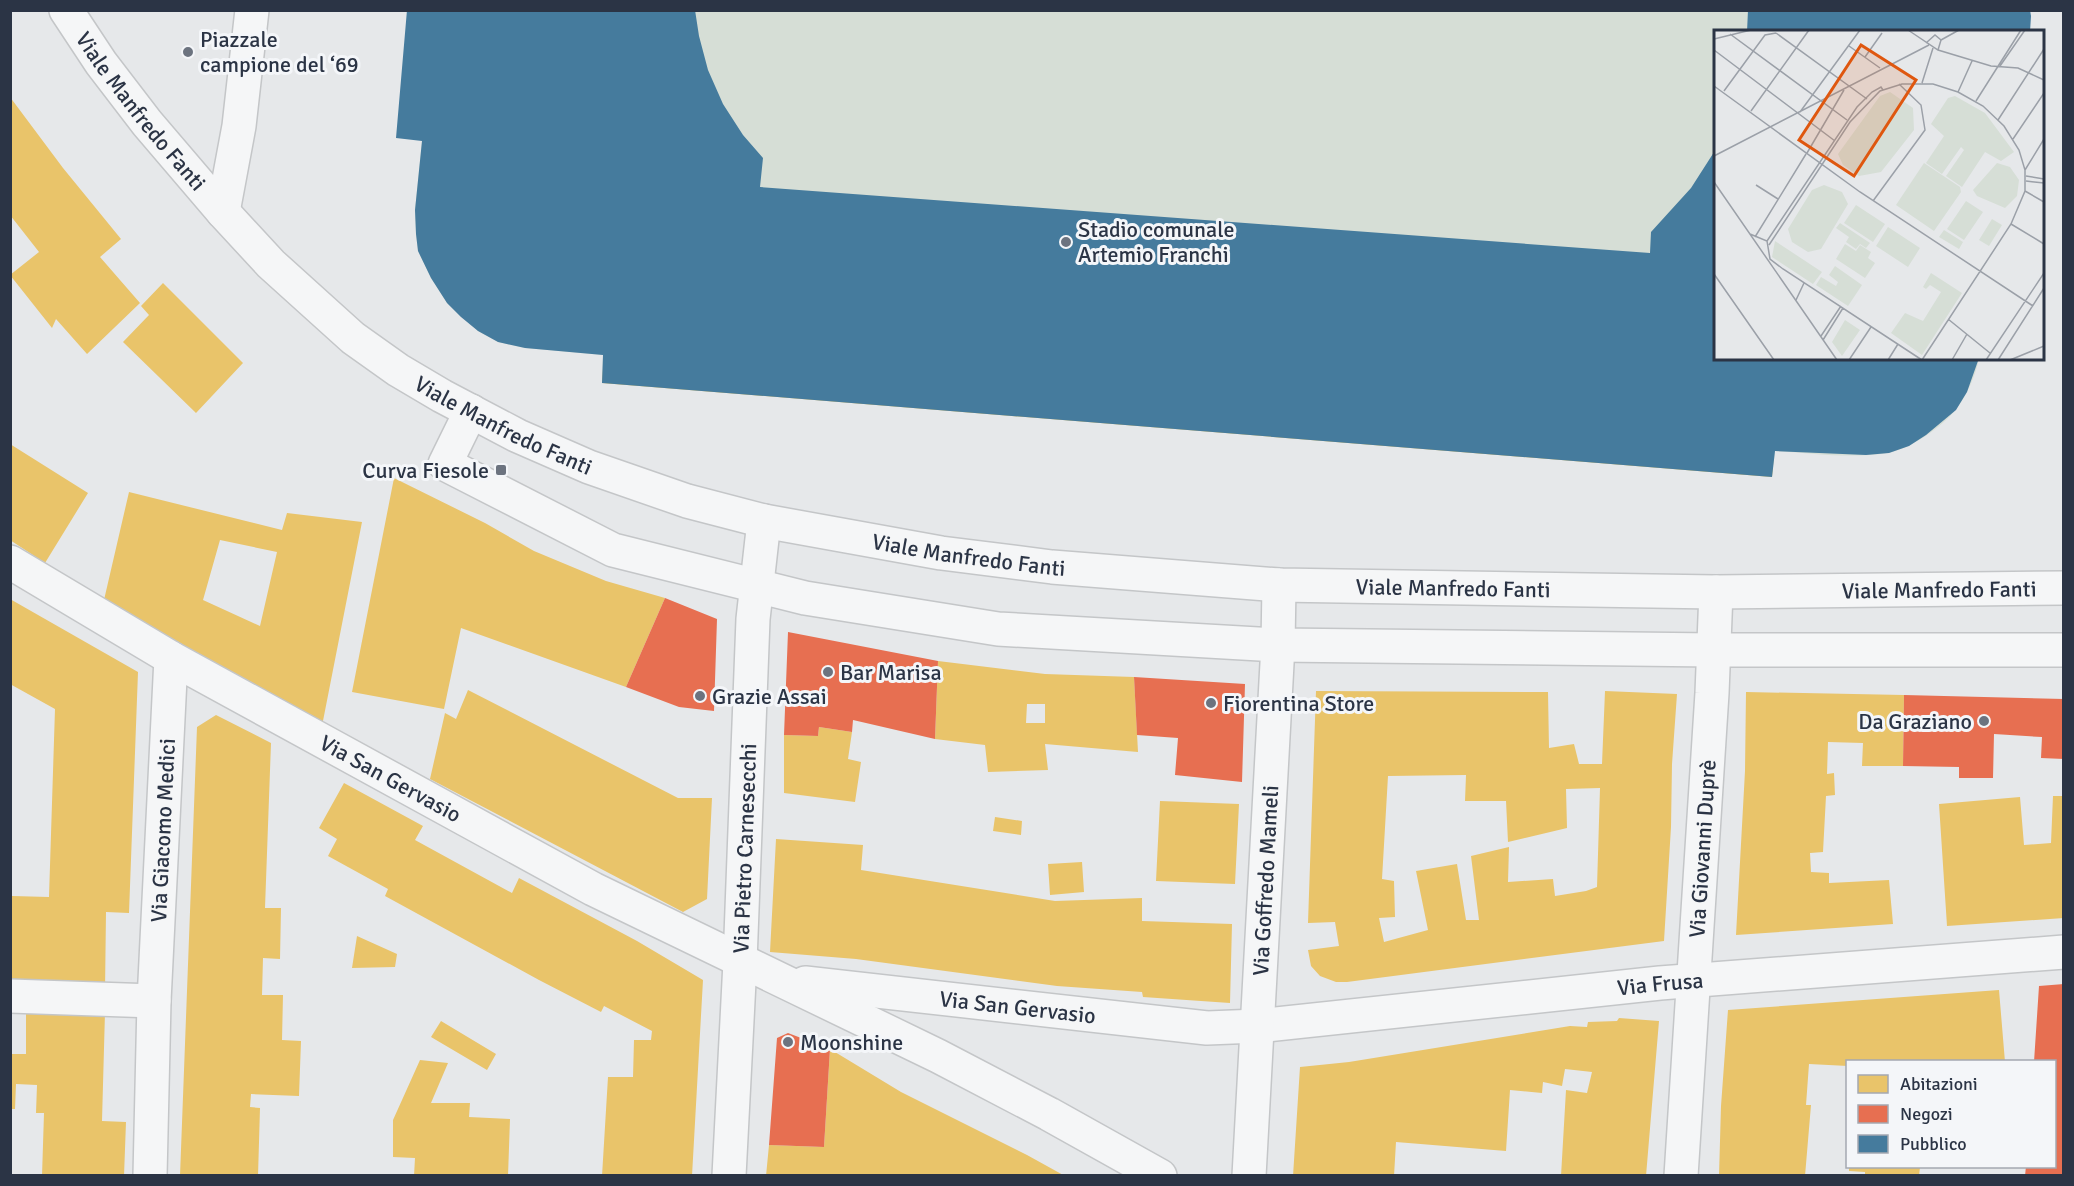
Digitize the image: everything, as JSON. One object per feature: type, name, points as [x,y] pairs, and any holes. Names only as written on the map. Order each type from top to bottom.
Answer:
[{"type":"street","name":"Viale Manfredo Fanti","points":[[66,10],[100,63],[147,123],[223,212],[271,264],[353,338],[398,370],[518,436],[589,467],[687,501],[764,520],[940,553],[1052,567],[1279,585],[1716,592],[2064,588]]},
{"type":"street","points":[[223,212],[238,126],[252,10]]},
{"type":"street","points":[[471,411],[445,464],[613,550],[805,598],[998,629],[1278,645],[2064,651]]},
{"type":"street","name":"Via Pietro Carnesecchi","points":[[729,1176],[753,619],[764,520]]},
{"type":"street","name":"Via San Gervasio","points":[[10,562],[171,658],[593,889],[938,1056],[1160,1176]]},
{"type":"street","name":"Via Goffredo Mameli","points":[[1249,1176],[1278,645],[1279,585]]},
{"type":"street","name":"Via Giovanni Duprè","points":[[1681,1176],[1716,592]]},
{"type":"street","name":"Via Giacomo Medici","points":[[150,1176],[154,1001],[171,658]]},
{"type":"street","name":"Via Frusa","points":[[1258,1026],[1694,981],[2064,952]]},
{"type":"street","name":"Via San Gervasio","points":[[779,980],[1207,1028],[1258,1026]]},
{"type":"street","points":[[10,996],[154,1001]]},
{"type":"shaded area","name":"Stadio comunale Artemio Franchi","points":[[2030,10],[2030,30],[1714,30],[1714,360],[1979,360],[1970,385],[1956,409],[1943,423],[1915,443],[1887,453],[1859,456],[1775,451],[1772,477],[602,383],[603,355],[525,348],[498,342],[478,331],[447,303],[431,278],[418,251],[416,234],[415,210],[422,141],[407,11]]},
{"type":"building: Abitazioni","points":[[10,97],[63,168],[121,239],[100,257],[140,303],[87,354],[56,319],[52,328],[10,275],[39,252],[10,215]]},
{"type":"building: Abitazioni","points":[[612,245],[1714,326],[1714,360],[1782,360],[1772,477],[602,383]]},
{"type":"building: Abitazioni","points":[[163,283],[243,363],[196,413],[123,342],[149,315],[141,306]]},
{"type":"building: Abitazioni","points":[[10,444],[88,493],[45,563],[10,540]]},
{"type":"building: Abitazioni","points":[[394,478],[485,523],[534,551],[606,581],[665,598],[626,687],[461,628],[444,709],[352,692]]},
{"type":"building: Abitazioni","points":[[129,492],[282,530],[287,513],[362,522],[322,726],[104,600]],"holes":[[[220,540],[277,552],[260,626],[203,600]]]},
{"type":"building: Abitazioni","points":[[10,599],[138,672],[129,913],[106,912],[105,991],[10,989],[12,896],[49,897],[55,709],[10,684]]},
{"type":"building: Abitazioni","points":[[938,661],[1045,674],[1134,677],[1138,752],[1045,744],[1048,770],[988,772],[985,745],[935,739]],"holes":[[[1027,704],[1045,704],[1045,723],[1026,723]]]},
{"type":"building: Abitazioni","points":[[468,690],[678,798],[712,798],[707,899],[683,912],[430,779],[445,713],[456,719]]},
{"type":"building: Abitazioni","points":[[1316,691],[1548,692],[1549,748],[1574,744],[1579,764],[1602,764],[1605,691],[1677,694],[1664,941],[1336,982],[1320,976],[1311,966],[1308,950],[1339,946],[1335,922],[1308,923]],"holes":[[[1466,775],[1465,801],[1506,801],[1508,842],[1567,828],[1566,789],[1600,788],[1597,887],[1555,896],[1553,879],[1508,882],[1509,847],[1471,856],[1479,920],[1466,920],[1457,864],[1416,871],[1428,930],[1384,942],[1379,918],[1395,917],[1394,881],[1382,879],[1388,776]]]},
{"type":"building: Abitazioni","points":[[1746,692],[1904,695],[1903,766],[1862,766],[1863,743],[1828,742],[1827,774],[1834,773],[1835,795],[1826,796],[1823,852],[1810,853],[1811,872],[1829,873],[1829,883],[1889,880],[1893,924],[1736,935],[1745,771]]},
{"type":"building: Abitazioni","points":[[216,715],[271,743],[265,908],[281,908],[280,959],[263,958],[262,995],[283,995],[282,1040],[301,1041],[299,1096],[251,1094],[250,1107],[260,1108],[258,1176],[180,1176],[197,727]]},
{"type":"building: Abitazioni","points":[[819,727],[852,732],[848,759],[861,762],[855,802],[784,793],[784,735],[818,736]]},
{"type":"building: Abitazioni","points":[[344,783],[423,826],[415,840],[512,893],[519,878],[637,941],[703,980],[692,1176],[602,1176],[608,1077],[633,1077],[634,1040],[651,1040],[652,1031],[604,1006],[601,1012],[539,980],[385,896],[388,889],[328,856],[337,839],[319,828]]},
{"type":"building: Abitazioni","points":[[2053,796],[2064,796],[2064,918],[1947,926],[1939,804],[2020,797],[2024,845],[2051,843]]},
{"type":"building: Abitazioni","points":[[1160,801],[1239,804],[1235,884],[1156,881]]},
{"type":"building: Abitazioni","points":[[995,817],[1022,821],[1021,835],[993,831]]},
{"type":"building: Abitazioni","points":[[776,839],[863,845],[861,870],[1055,901],[1142,898],[1142,921],[1232,924],[1230,1003],[1143,997],[1142,992],[1057,986],[856,959],[770,952]]},
{"type":"building: Abitazioni","points":[[1082,862],[1084,892],[1050,895],[1048,864]]},
{"type":"building: Abitazioni","points":[[357,936],[397,954],[395,967],[352,968]]},
{"type":"building: Abitazioni","points":[[1999,990],[2005,1060],[1846,1060],[1846,1066],[1809,1064],[1806,1105],[1811,1105],[1805,1176],[1719,1176],[1728,1010]]},
{"type":"building: Abitazioni","points":[[26,1010],[105,1012],[102,1121],[126,1122],[124,1176],[42,1176],[44,1113],[36,1113],[37,1085],[16,1084],[15,1109],[10,1109],[10,1054],[26,1054]]},
{"type":"building: Abitazioni","points":[[1619,1018],[1659,1021],[1646,1176],[1561,1176],[1566,1090],[1587,1093],[1592,1072],[1565,1069],[1562,1086],[1543,1082],[1542,1093],[1510,1090],[1506,1151],[1396,1142],[1394,1176],[1293,1176],[1300,1067],[1349,1062],[1570,1026],[1587,1027],[1588,1022],[1617,1021]]},
{"type":"building: Abitazioni","points":[[441,1021],[496,1054],[487,1070],[431,1037]]},
{"type":"building: Abitazioni","points":[[830,1049],[901,1092],[1065,1176],[845,1176],[823,1174],[823,1176],[766,1176],[769,1145],[824,1147]]},
{"type":"building: Abitazioni","points":[[420,1060],[448,1063],[431,1103],[470,1103],[469,1117],[510,1119],[508,1176],[414,1176],[415,1158],[393,1157],[393,1120]]},
{"type":"building: Abitazioni","points":[[1849,1168],[1920,1168],[1919,1176],[1865,1176],[1865,1172],[1849,1171]]},
{"type":"building: Negozi","points":[[665,598],[717,619],[714,711],[679,707],[626,687]]},
{"type":"building: Negozi","points":[[788,632],[938,661],[935,739],[853,720],[852,732],[819,727],[818,736],[784,735]]},
{"type":"building: Negozi","points":[[1134,677],[1245,684],[1242,782],[1175,775],[1178,738],[1137,735]]},
{"type":"building: Negozi","points":[[1904,695],[2064,699],[2064,759],[2041,758],[2042,737],[1994,734],[1993,778],[1959,778],[1959,767],[1903,766]]},
{"type":"building: Negozi","points":[[2064,984],[2064,1176],[2025,1176],[2026,1168],[2056,1168],[2056,1060],[2034,1060],[2039,986]]},
{"type":"building: Negozi","points":[[788,1033],[830,1049],[824,1147],[769,1145],[777,1038]]},
{"type":"building: Pubblico","name":"Stadio comunale Artemio Franchi","points":[[407,10],[695,10],[708,70],[723,104],[743,135],[763,158],[760,187],[1650,253],[1651,232],[1691,188],[1714,152],[1714,360],[1978,360],[1967,392],[1956,410],[1909,446],[1889,453],[1866,455],[1775,451],[1772,477],[602,383],[603,355],[525,348],[498,342],[478,331],[447,303],[418,251],[415,210],[422,141],[396,138]]},
{"type":"building: Pubblico","points":[[1748,10],[2030,10],[2031,16],[2030,30],[1747,30]]},
{"type":"place","name":"Piazzale campione del ‘69","points":[[188,52]]},
{"type":"place","name":"Stadio comunale Artemio Franchi","points":[[1066,242]]},
{"type":"place","name":"Curva Fiesole","points":[[501,470]]},
{"type":"place","name":"Bar Marisa","points":[[828,672]]},
{"type":"place","name":"Grazie Assai","points":[[700,696]]},
{"type":"place","name":"Fiorentina Store","points":[[1211,703]]},
{"type":"place","name":"Da Graziano","points":[[1984,721]]},
{"type":"place","name":"Moonshine","points":[[788,1042]]}]
